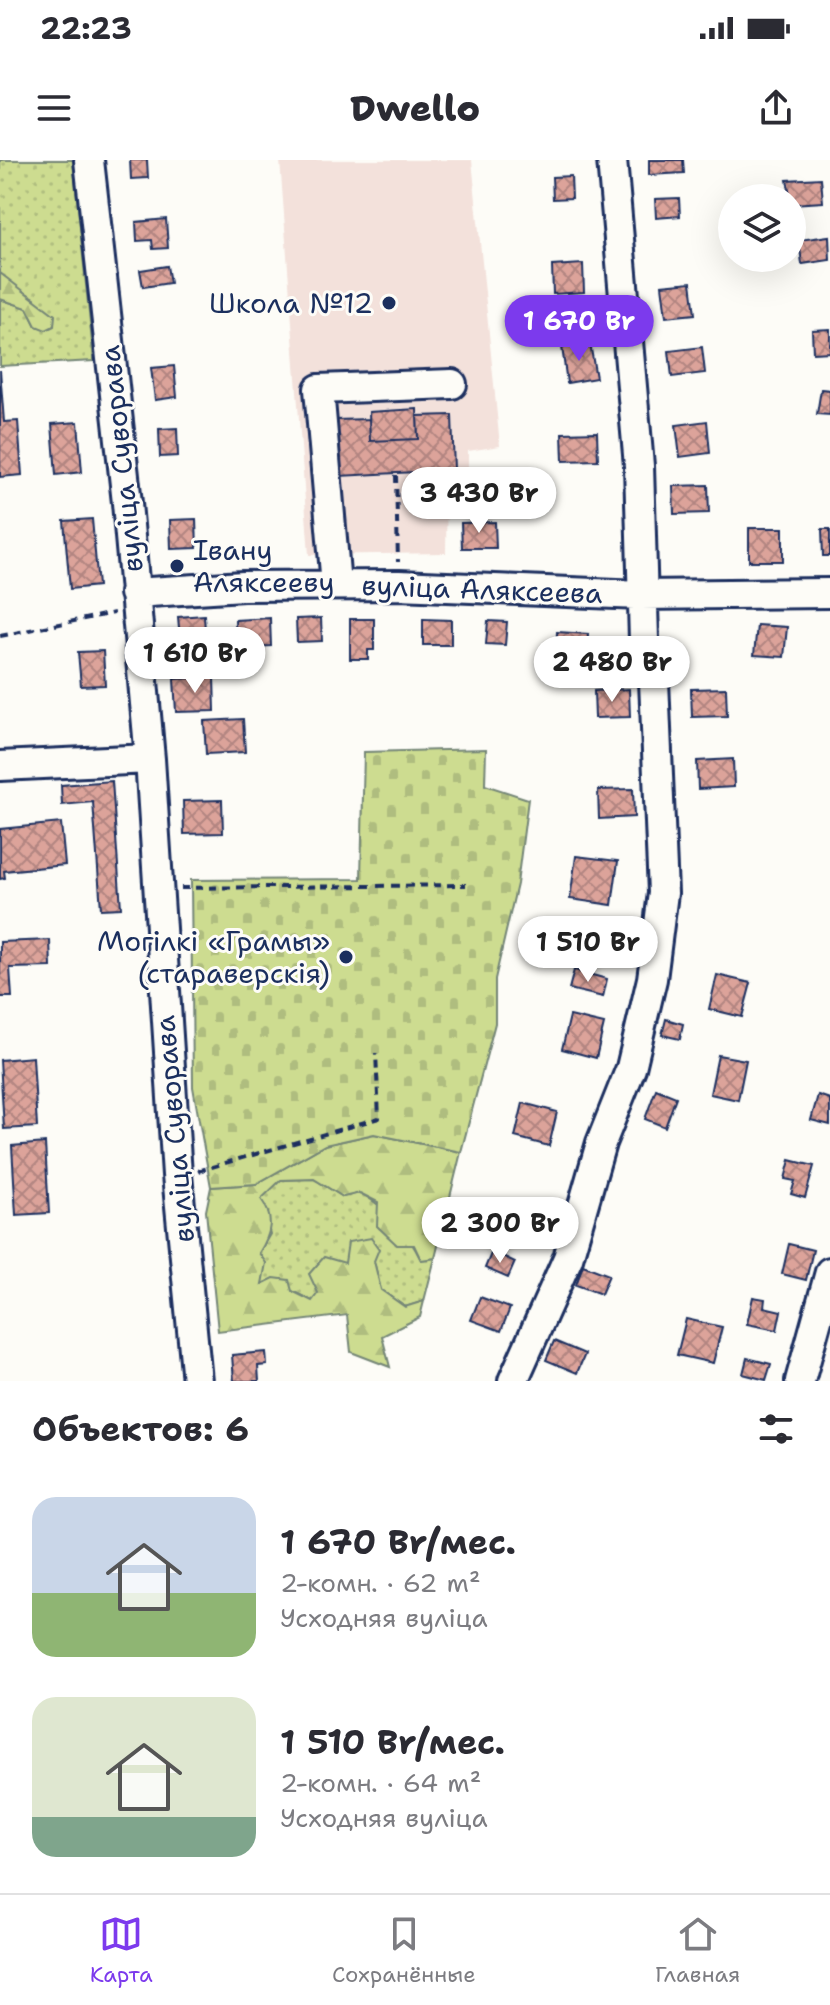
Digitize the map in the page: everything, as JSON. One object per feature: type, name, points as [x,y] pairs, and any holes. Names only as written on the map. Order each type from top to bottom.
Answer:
[{"type":"street","name":"вуліца Суворава","points":[[89,160],[150,759],[155,888],[177,1175],[197,1381]]},
{"type":"street","points":[[513,1381],[568,1258],[601,1143],[631,1068],[652,979],[663,893],[654,681],[644,640],[639,466],[612,160]]},
{"type":"street","points":[[336,585],[319,389],[452,384]]},
{"type":"street","name":"вуліца Аляксеева","points":[[135,600],[243,586],[336,585],[641,595],[830,593]]},
{"type":"street","points":[[0,766],[150,759]]},
{"type":"street","points":[[800,1381],[830,1272]]},
{"type":"path","points":[[396,475],[399,585]]},
{"type":"path","points":[[0,636],[135,600]]},
{"type":"path","points":[[155,888],[466,885]]},
{"type":"path","points":[[177,1175],[379,1118],[376,1053]]},
{"type":"shaded area","name":"Школа №12","points":[[280,160],[472,160],[500,446],[468,451],[468,485],[447,487],[446,553],[309,555]]},
{"type":"green space","points":[[0,160],[73,160],[94,361],[0,366],[0,299],[27,308],[36,326],[35,298],[14,286],[0,273]]},
{"type":"green space","points":[[0,273],[55,315],[54,326],[46,330],[36,326],[27,308],[0,299]]},
{"type":"green space","name":"Могілкі «Грамы» (стараверскія)","points":[[486,749],[485,785],[528,799],[517,884],[495,979],[495,1023],[461,1152],[374,1134],[325,1145],[256,1184],[211,1187],[193,1087],[191,880],[361,879],[364,752]]},
{"type":"green space","points":[[374,1134],[461,1152],[435,1258],[421,1260],[414,1245],[397,1245],[377,1226],[378,1202],[360,1193],[343,1197],[314,1179],[281,1180],[261,1199],[270,1226],[259,1253],[266,1263],[262,1284],[274,1278],[289,1280],[292,1291],[312,1301],[318,1293],[309,1274],[324,1257],[345,1263],[348,1242],[371,1238],[379,1249],[374,1261],[381,1290],[405,1307],[424,1301],[420,1317],[382,1336],[390,1367],[351,1352],[347,1315],[218,1331],[206,1211],[211,1187],[256,1184],[325,1145]]},
{"type":"green space","points":[[314,1179],[343,1197],[360,1193],[370,1199],[395,1221],[421,1260],[435,1258],[424,1301],[405,1307],[381,1290],[374,1261],[345,1264],[312,1301],[292,1291],[262,1285],[259,1253],[270,1234],[261,1199],[280,1180]]},
{"type":"building","points":[[130,160],[147,160],[148,178],[131,179]]},
{"type":"building","points":[[649,160],[683,160],[684,173],[649,175]]},
{"type":"building","points":[[571,176],[572,198],[553,199],[552,177]]},
{"type":"building","points":[[821,178],[823,202],[806,203],[806,184],[788,184],[787,180]]},
{"type":"building","points":[[679,198],[680,216],[656,218],[655,199]]},
{"type":"building","points":[[166,219],[168,248],[153,249],[152,240],[137,241],[136,222]]},
{"type":"building","points":[[829,236],[830,260],[806,263],[806,239]]},
{"type":"building","points":[[583,264],[584,292],[553,294],[552,266]]},
{"type":"building","points":[[167,266],[170,283],[143,287],[140,270]]},
{"type":"building","points":[[691,282],[695,314],[666,317],[662,285]]},
{"type":"building","points":[[830,329],[830,352],[813,353],[812,330]]},
{"type":"building","points":[[590,343],[596,378],[567,383],[562,347]]},
{"type":"building","points":[[702,347],[705,373],[672,377],[669,351]]},
{"type":"building","points":[[174,366],[177,397],[155,400],[151,368]]},
{"type":"building","points":[[0,370],[4,422],[18,421],[22,475],[0,477]]},
{"type":"building","points":[[821,389],[830,390],[830,415],[817,414]]},
{"type":"building","points":[[417,409],[418,439],[370,441],[369,412]]},
{"type":"building","points":[[452,415],[454,470],[339,476],[336,420],[369,419],[370,441],[418,439],[417,416]]},
{"type":"building","points":[[707,421],[710,453],[680,457],[676,425]]},
{"type":"building","points":[[78,422],[82,472],[56,475],[52,424]]},
{"type":"building","points":[[177,428],[178,456],[160,457],[159,429]]},
{"type":"building","points":[[597,432],[598,460],[563,461],[562,433]]},
{"type":"building","points":[[708,485],[709,513],[674,514],[673,486]]},
{"type":"building","points":[[92,519],[98,586],[70,589],[64,521]]},
{"type":"building","points":[[196,519],[197,548],[171,549],[170,520]]},
{"type":"building","points":[[495,522],[496,548],[462,548],[461,523]]},
{"type":"building","points":[[749,528],[783,528],[783,561],[749,561]]},
{"type":"building","points":[[822,529],[830,529],[830,556],[823,556]]},
{"type":"building","points":[[204,615],[206,647],[181,649],[178,617]]},
{"type":"building","points":[[270,618],[271,646],[236,648],[235,620]]},
{"type":"building","points":[[321,618],[322,641],[297,642],[296,619]]},
{"type":"building","points":[[350,619],[374,619],[374,650],[368,650],[368,659],[350,659]]},
{"type":"building","points":[[423,619],[451,620],[451,645],[423,645]]},
{"type":"building","points":[[488,621],[507,622],[505,645],[486,644]]},
{"type":"building","points":[[757,625],[787,627],[784,657],[754,655]]},
{"type":"building","points":[[557,632],[588,634],[585,674],[555,672]]},
{"type":"building","points":[[103,651],[105,685],[81,686],[78,652]]},
{"type":"building","points":[[214,677],[215,711],[176,712],[174,679]]},
{"type":"building","points":[[726,688],[727,716],[692,717],[691,689]]},
{"type":"building","points":[[629,689],[630,717],[595,718],[594,691]]},
{"type":"building","points":[[243,719],[245,752],[206,754],[204,721]]},
{"type":"building","points":[[733,759],[734,787],[698,789],[697,761]]},
{"type":"building","points":[[112,781],[121,908],[101,909],[93,802],[62,805],[61,785]]},
{"type":"building","points":[[633,789],[634,817],[599,819],[598,790]]},
{"type":"building","points":[[222,800],[223,833],[184,834],[183,801]]},
{"type":"building","points":[[61,823],[65,865],[4,871],[5,878],[0,879],[0,829]]},
{"type":"building","points":[[576,856],[618,861],[612,905],[570,899]]},
{"type":"building","points":[[573,922],[607,930],[603,949],[569,940]]},
{"type":"building","points":[[50,940],[51,967],[10,968],[12,997],[0,997],[0,942]]},
{"type":"building","points":[[574,970],[607,979],[603,997],[569,989]]},
{"type":"building","points":[[717,975],[751,983],[742,1017],[709,1009]]},
{"type":"building","points":[[570,1016],[604,1024],[596,1058],[562,1049]]},
{"type":"building","points":[[666,1019],[683,1024],[680,1039],[662,1035]]},
{"type":"building","points":[[718,1055],[746,1060],[738,1100],[710,1094]]},
{"type":"building","points":[[33,1057],[37,1127],[4,1129],[0,1060]]},
{"type":"building","points":[[656,1089],[676,1097],[665,1127],[645,1119]]},
{"type":"building","points":[[818,1095],[830,1099],[830,1125],[811,1120]]},
{"type":"building","points":[[523,1103],[557,1112],[549,1146],[515,1137]]},
{"type":"building","points":[[45,1143],[49,1213],[16,1215],[12,1146]]},
{"type":"building","points":[[790,1160],[814,1166],[805,1198],[791,1194],[795,1181],[785,1179]]},
{"type":"building","points":[[789,1244],[813,1250],[806,1280],[782,1274]]},
{"type":"building","points":[[492,1251],[515,1262],[508,1278],[485,1268]]},
{"type":"building","points":[[583,1265],[609,1275],[601,1294],[576,1285]]},
{"type":"building","points":[[480,1297],[510,1308],[501,1331],[471,1320]]},
{"type":"building","points":[[753,1297],[765,1299],[764,1307],[781,1311],[777,1330],[747,1324]]},
{"type":"building","points":[[686,1319],[722,1327],[713,1363],[677,1355]]},
{"type":"building","points":[[554,1341],[585,1354],[577,1373],[546,1360]]},
{"type":"building","points":[[266,1352],[267,1365],[258,1366],[259,1381],[234,1381],[232,1355]]},
{"type":"building","points":[[747,1358],[771,1364],[766,1380],[743,1374]]},
{"type":"place","name":"Школа №12","points":[[389,303]]},
{"type":"place","name":"Івану Аляксееву","points":[[177,566]]},
{"type":"place","name":"Могілкі «Грамы» (стараверскія)","points":[[346,957]]}]
